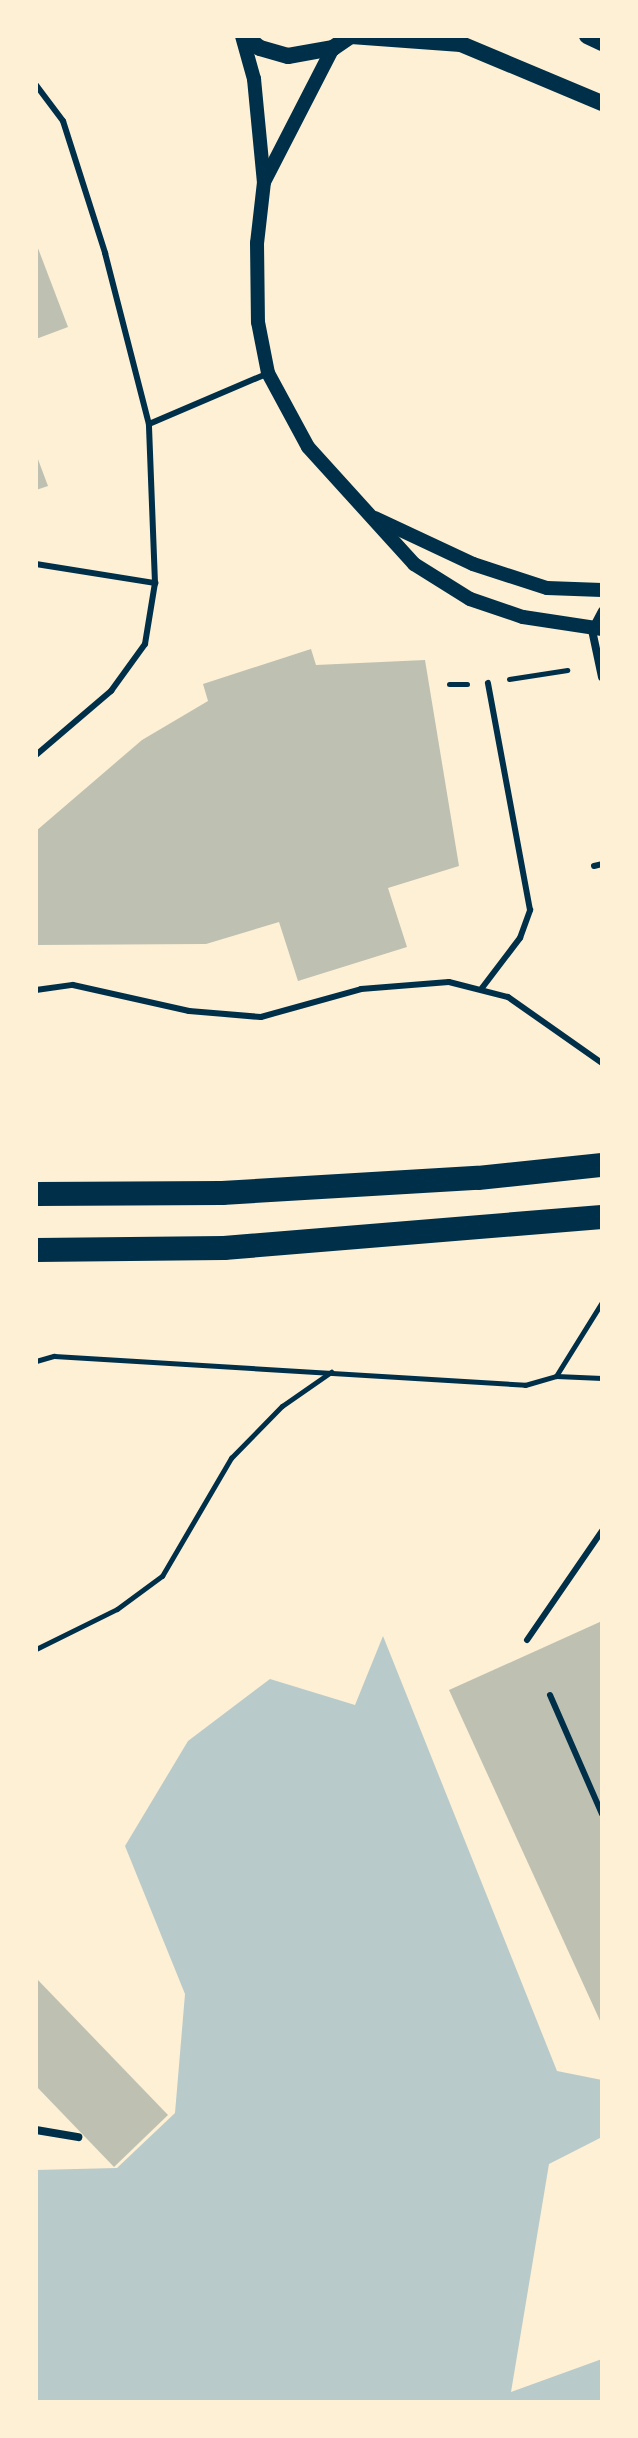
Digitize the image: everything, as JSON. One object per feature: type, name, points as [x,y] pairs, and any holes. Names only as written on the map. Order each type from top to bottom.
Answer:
[{"type":"highway","points":[[36,1194],[313,1188],[602,1165]]},
{"type":"highway","points":[[36,1250],[308,1243],[602,1217]]},
{"type":"main road","points":[[243,36],[260,48],[288,56],[333,48],[351,36],[461,44],[602,103]]},
{"type":"main road","points":[[587,36],[602,43]]},
{"type":"street","points":[[243,36],[254,79],[264,182],[256,285],[268,373],[308,447],[364,513],[414,564],[470,599],[523,617],[597,630]]},
{"type":"street","points":[[264,182],[333,48]]},
{"type":"street","points":[[364,513],[473,564],[532,583],[602,590]]},
{"type":"street","points":[[602,611],[597,630],[602,677]]},
{"type":"street","points":[[36,2130],[78,2137]]},
{"type":"lane","points":[[36,85],[63,121],[105,253],[149,424],[155,583],[145,644],[111,691],[36,755]]},
{"type":"lane","points":[[149,424],[268,373]]},
{"type":"lane","points":[[36,564],[155,583]]},
{"type":"lane","points":[[482,988],[520,938],[530,910],[488,683]]},
{"type":"lane","points":[[36,990],[73,985],[189,1011],[261,1017],[361,989],[449,982],[508,997],[602,1063]]},
{"type":"lane","points":[[527,1640],[602,1531]]},
{"type":"lane","points":[[550,1695],[602,1814]]},
{"type":"path","points":[[556,1376],[602,1302]]},
{"type":"path","points":[[36,1361],[54,1356],[525,1385],[556,1376],[602,1378]]},
{"type":"path","points":[[36,1649],[117,1609],[162,1576],[231,1458],[282,1406],[331,1372]]},
{"type":"shaded area","points":[[383,1636],[557,2071],[602,2080],[602,2137],[549,2164],[511,2392],[602,2359],[602,2402],[36,2402],[36,2170],[117,2168],[175,2113],[185,1994],[125,1846],[188,1741],[270,1679],[355,1705]]},
{"type":"building","points":[[36,243],[68,327],[36,339]]},
{"type":"building","points":[[36,454],[48,486],[36,490]]},
{"type":"building","points":[[311,649],[316,665],[425,660],[459,866],[388,888],[407,947],[298,981],[279,922],[206,944],[36,945],[36,831],[142,740],[208,701],[203,684]]},
{"type":"building","points":[[602,1621],[602,2025],[449,1690]]},
{"type":"building","points":[[36,1978],[168,2115],[114,2167],[36,2086]]}]
